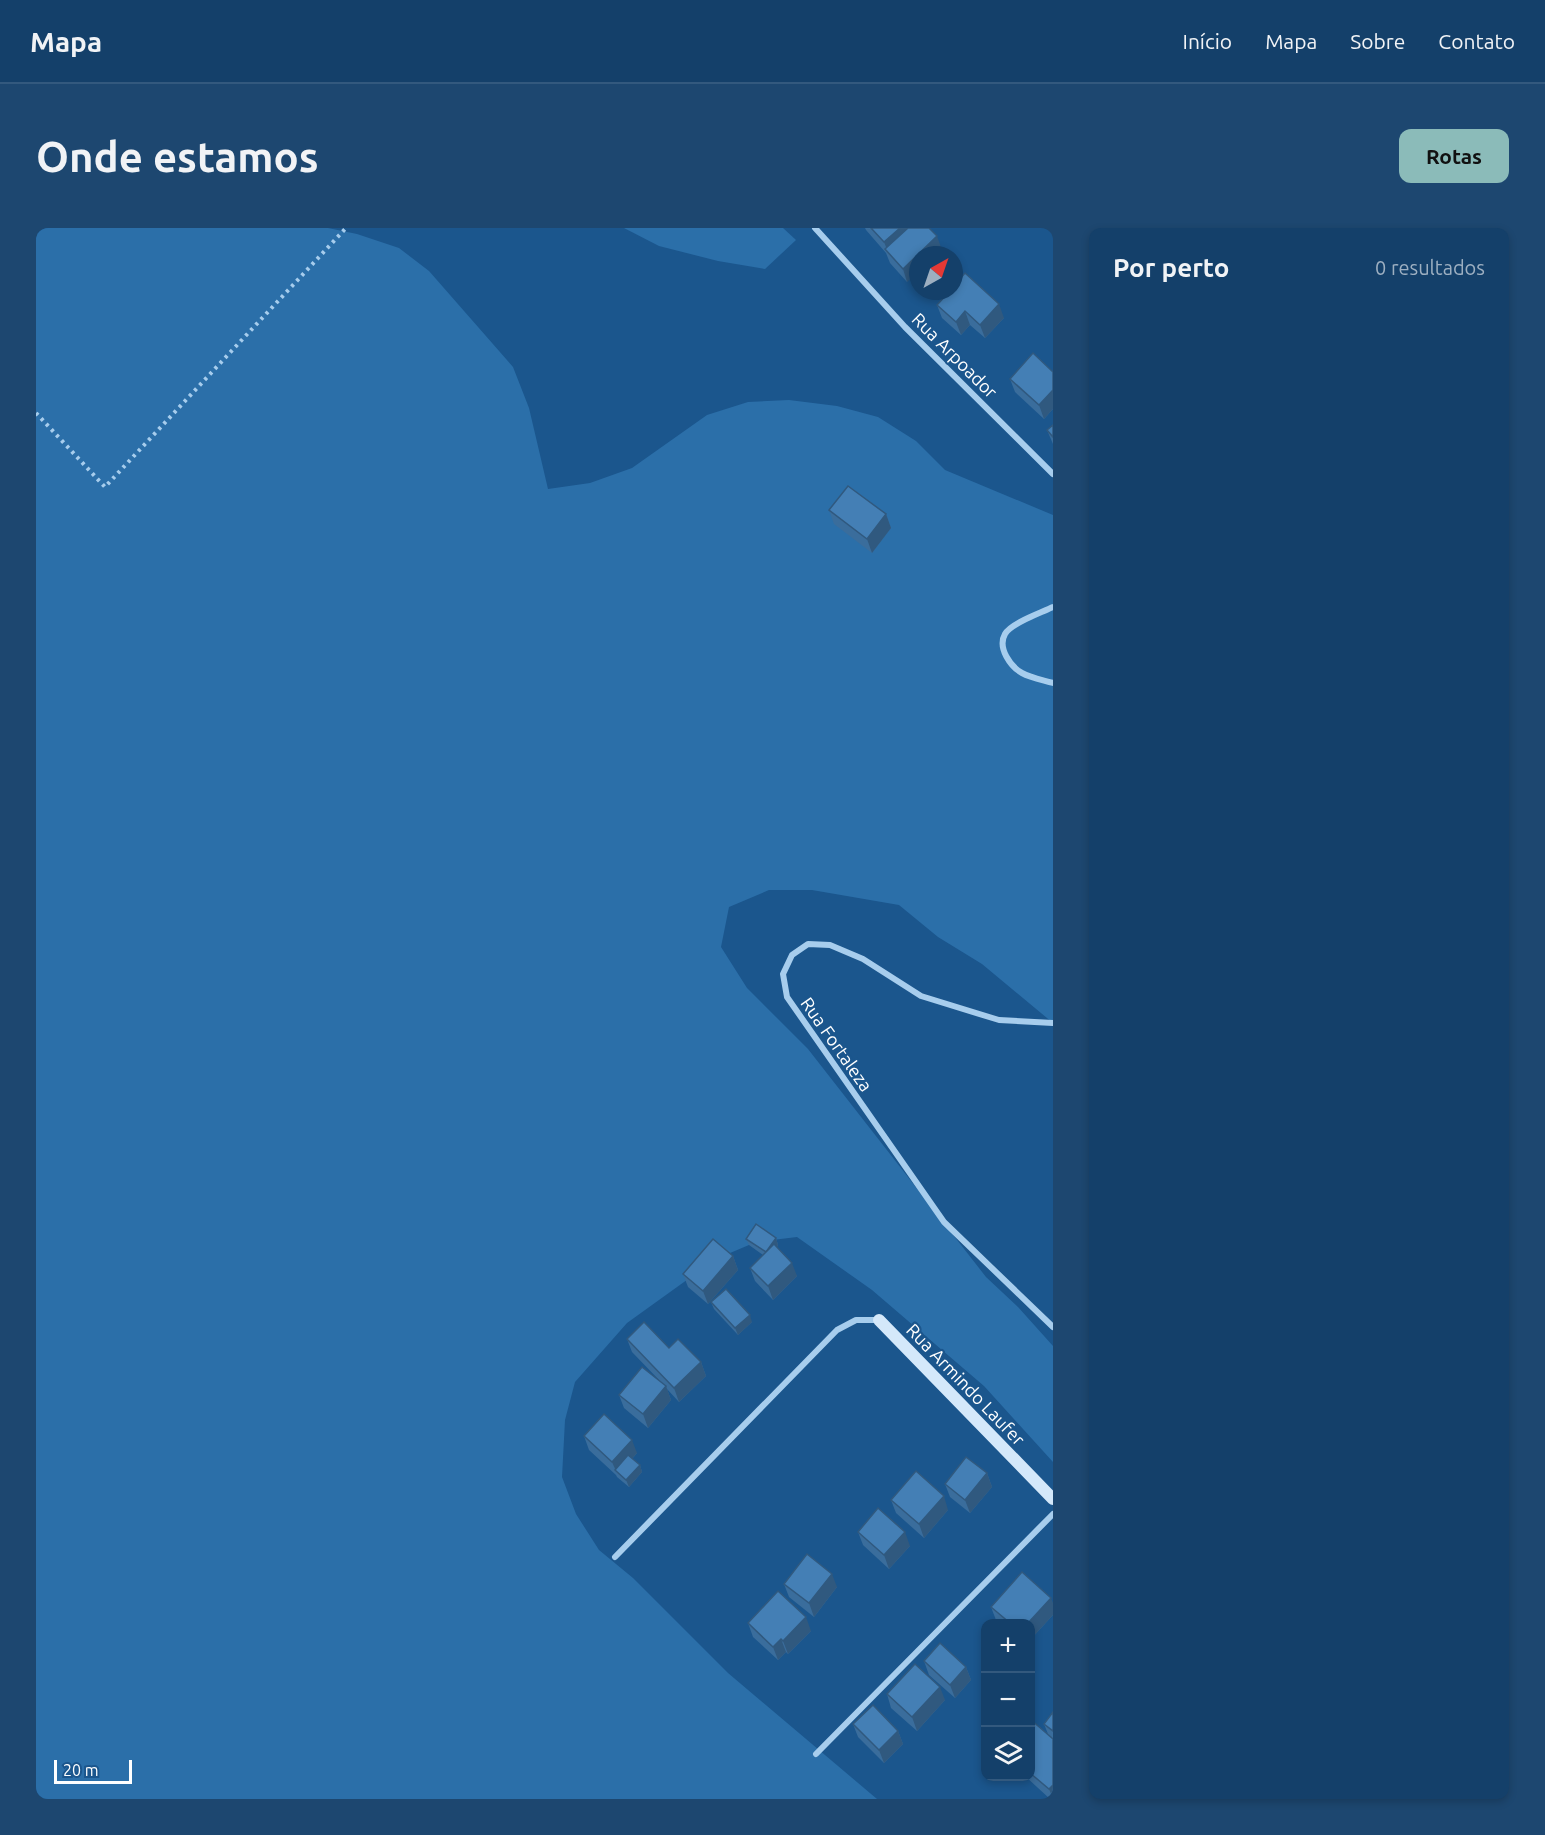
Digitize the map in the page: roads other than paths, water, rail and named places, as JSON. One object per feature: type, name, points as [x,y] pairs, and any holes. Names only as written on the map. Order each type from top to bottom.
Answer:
[{"type":"street","name":"Rua Arpoador","points":[[815,228],[905,327],[1053,474]]},
{"type":"street","points":[[1053,607],[1017,624],[1005,633],[1002,644],[1006,658],[1021,672],[1053,683]]},
{"type":"street","name":"Rua Fortaleza","points":[[1053,1023],[999,1020],[943,1004],[921,996],[863,959],[830,945],[808,944],[792,955],[783,974],[787,997],[792,1006],[944,1222],[1053,1327]]},
{"type":"street","points":[[615,1557],[837,1329],[856,1320],[879,1320]]},
{"type":"street","name":"Rua Armindo Laufer","points":[[879,1320],[1053,1499]]},
{"type":"street","points":[[816,1754],[1053,1514]]}]
